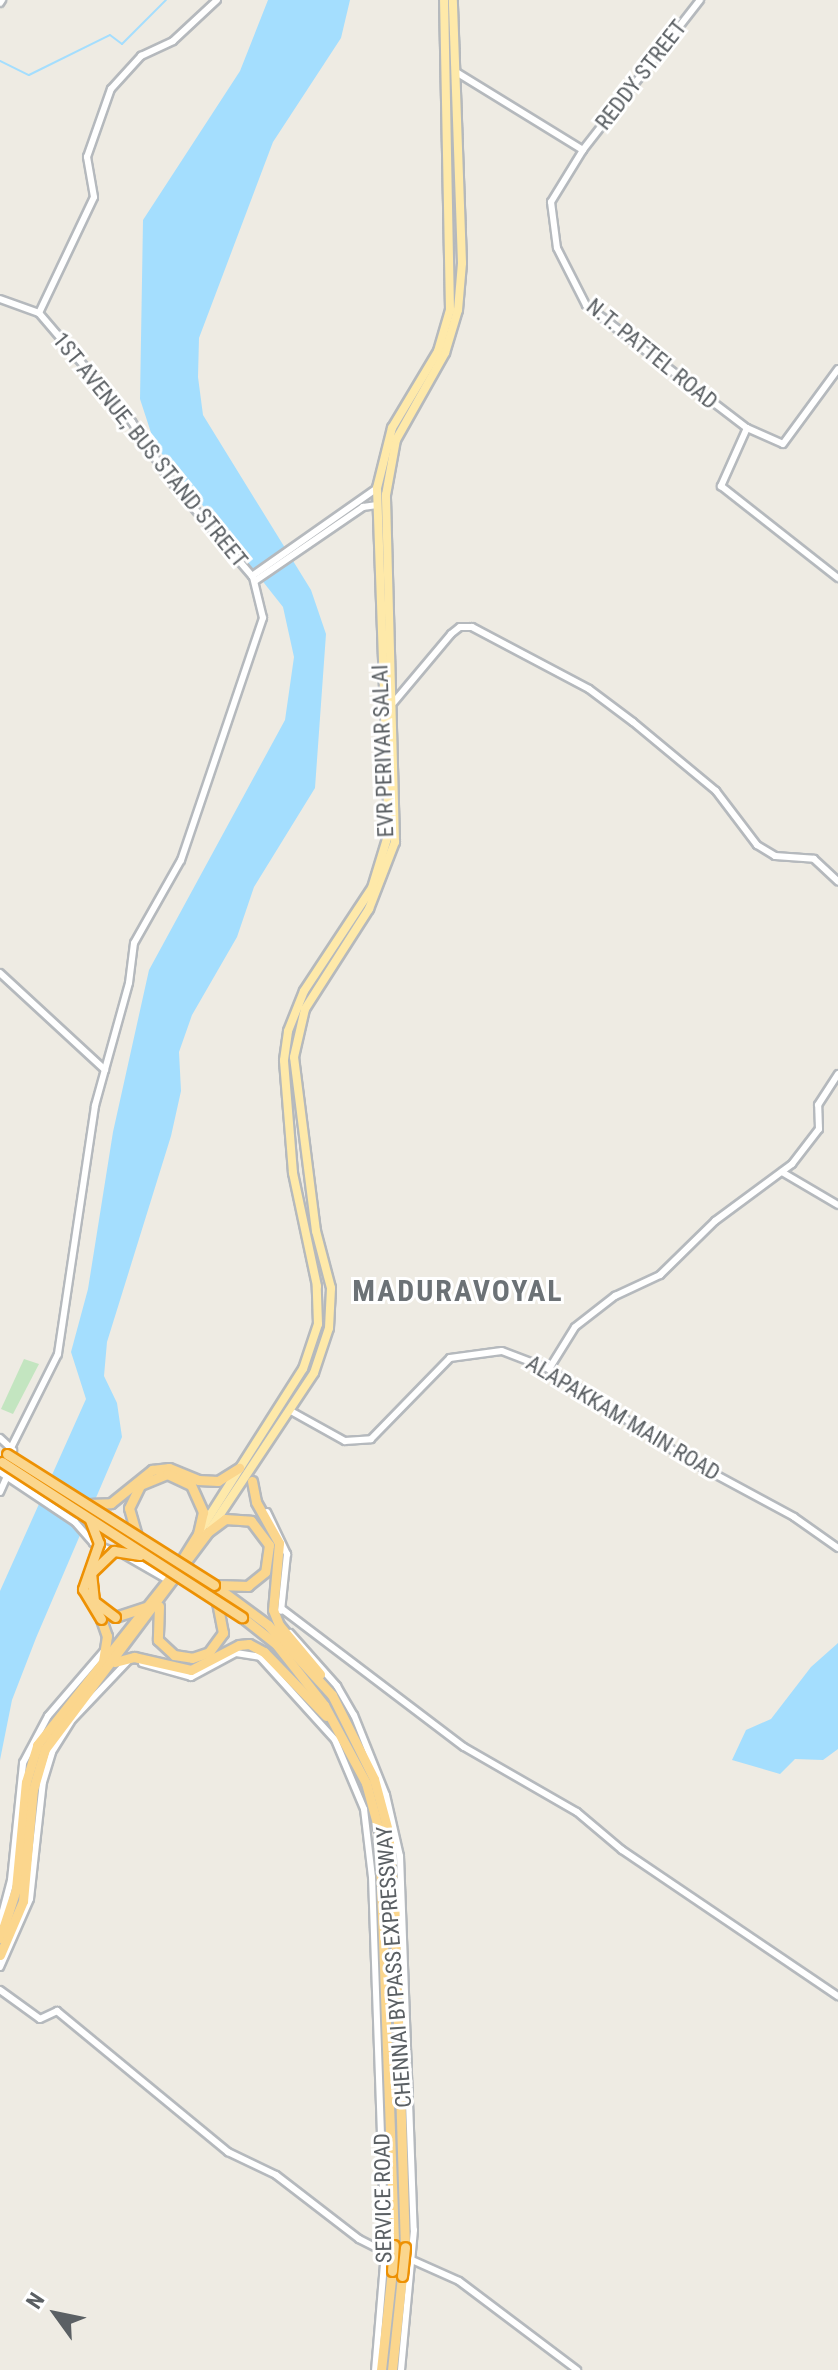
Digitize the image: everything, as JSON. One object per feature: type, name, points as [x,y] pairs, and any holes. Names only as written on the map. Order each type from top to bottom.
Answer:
[{"type":"highway","points":[[3,1462],[137,1536],[214,1585],[244,1613]]},
{"type":"highway","points":[[0,1955],[23,1901],[40,1761],[57,1729],[109,1666],[203,1533],[203,1503],[194,1482],[162,1467],[143,1474],[111,1503],[83,1508]]},
{"type":"highway","points":[[137,1536],[129,1508],[140,1485],[167,1474],[194,1482],[218,1481],[239,1468]]},
{"type":"highway","points":[[252,1481],[256,1502],[279,1543],[279,1613],[283,1629],[332,1695]]},
{"type":"highway","points":[[83,1508],[162,1564],[244,1613]]},
{"type":"highway","points":[[83,1508],[99,1543],[83,1589],[101,1619],[109,1666]]},
{"type":"highway","points":[[214,1585],[241,1588],[262,1575],[270,1553],[263,1533],[240,1517],[225,1519],[203,1533],[168,1580],[155,1603],[158,1640],[174,1655],[192,1658],[209,1652],[223,1633],[216,1598]]},
{"type":"highway","points":[[155,1603],[115,1617],[100,1608],[92,1593],[91,1573],[98,1562],[114,1551],[126,1550],[162,1564]]},
{"type":"highway","name":"CHENNAI BYPASS EXPRESSWAY","points":[[244,1613],[332,1695],[357,1738],[388,1831],[405,2247],[392,2370]]},
{"type":"highway","name":"CHENNAI BYPASS EXPRESSWAY","points":[[244,1613],[284,1654],[348,1743],[366,1783],[380,1844],[394,2245],[381,2370]]},
{"type":"highway","points":[[0,1938],[16,1889],[32,1756],[75,1689],[109,1666],[134,1657],[191,1670],[249,1644],[264,1652],[348,1743]]},
{"type":"main road","name":"EVR PERIYAR SALAI","points":[[203,1533],[312,1347],[317,1286],[303,1223],[284,1094],[288,1031],[304,991],[355,923],[378,873],[389,832],[374,505],[392,428],[438,351],[450,310],[444,0]]},
{"type":"main road","name":"EVR PERIYAR SALAI","points":[[203,1533],[256,1461],[323,1351],[332,1308],[315,1221],[296,1085],[297,1033],[305,1009],[385,877],[395,842],[388,467],[396,440],[445,353],[458,310],[453,0]]},
{"type":"main road","points":[[380,634],[392,632]]},
{"type":"main road","points":[[303,1223],[315,1221]]},
{"type":"street","points":[[39,313],[94,197],[87,157],[111,89],[141,56],[173,41],[217,0]]},
{"type":"street","name":"REDDY STREET","points":[[583,150],[700,0]]},
{"type":"street","points":[[456,72],[583,150]]},
{"type":"street","name":"N.T. PATTEL ROAD","points":[[583,150],[551,202],[557,248],[574,289],[601,317],[747,428],[783,444],[838,369]]},
{"type":"street","name":"1ST AVENUE, BUS STAND STREET","points":[[0,299],[39,313],[132,422],[169,479],[253,578],[263,618],[219,736],[181,860],[134,943],[129,983],[105,1070],[58,1354],[3,1462],[0,1492]]},
{"type":"street","points":[[747,428],[723,476],[723,488],[838,578]]},
{"type":"street","points":[[262,573],[377,488]]},
{"type":"street","points":[[253,578],[374,505]]},
{"type":"street","points":[[394,702],[451,634],[460,627],[472,627],[589,689],[633,722],[716,791],[757,845],[775,856],[822,862],[838,881]]},
{"type":"street","points":[[0,973],[105,1070]]},
{"type":"street","points":[[549,1369],[569,1335],[594,1311],[660,1275],[715,1221],[782,1172],[819,1129],[818,1105],[838,1074]]},
{"type":"street","points":[[782,1172],[838,1205]]},
{"type":"street","name":"ALAPAKKAM MAIN ROAD","points":[[289,1410],[345,1441],[371,1439],[458,1354],[502,1351],[549,1369],[685,1458],[794,1517],[838,1548]]},
{"type":"street","points":[[0,1438],[3,1462],[38,1498],[85,1533],[93,1543],[168,1580]]},
{"type":"street","points":[[252,1481],[256,1461]]},
{"type":"street","points":[[279,1613],[464,1747],[577,1812],[622,1850],[838,1996]]},
{"type":"street","points":[[283,1629],[314,1657],[354,1715],[386,1795],[400,1856],[412,2260],[401,2370]]},
{"type":"street","points":[[0,1922],[9,1892],[23,1763],[40,1728],[106,1648]]},
{"type":"street","name":"SERVICE ROAD","points":[[109,1666],[132,1661],[191,1677],[236,1653],[260,1657],[335,1740],[364,1809],[372,1877],[385,2252],[375,2370]]},
{"type":"street","points":[[0,1967],[30,1899],[48,1762],[64,1731],[109,1666]]},
{"type":"street","points":[[0,1990],[40,2019],[57,2011],[228,2152],[276,2175],[359,2239],[459,2281],[577,2370]]},
{"type":"green space","points":[[24,1359],[39,1364],[13,1414],[1,1409]]},
{"type":"water","points":[[268,0],[350,0],[341,38],[273,142],[199,338],[198,377],[203,415],[311,590],[326,634],[315,788],[254,887],[237,937],[192,1015],[179,1052],[181,1091],[171,1136],[107,1342],[104,1376],[117,1403],[122,1437],[12,1700],[0,1760],[0,1591],[86,1399],[71,1352],[88,1289],[113,1132],[149,970],[285,720],[294,657],[283,607],[155,445],[140,399],[143,220],[240,71]]},
{"type":"water","points":[[838,1643],[838,1749],[823,1760],[795,1759],[780,1774],[732,1760],[746,1730],[771,1719],[811,1667]]},
{"type":"waterway","points":[[0,61],[29,75],[110,35],[122,44],[166,0]]},
{"type":"district","name":"MADURAVOYAL","points":[[458,1291]]}]
